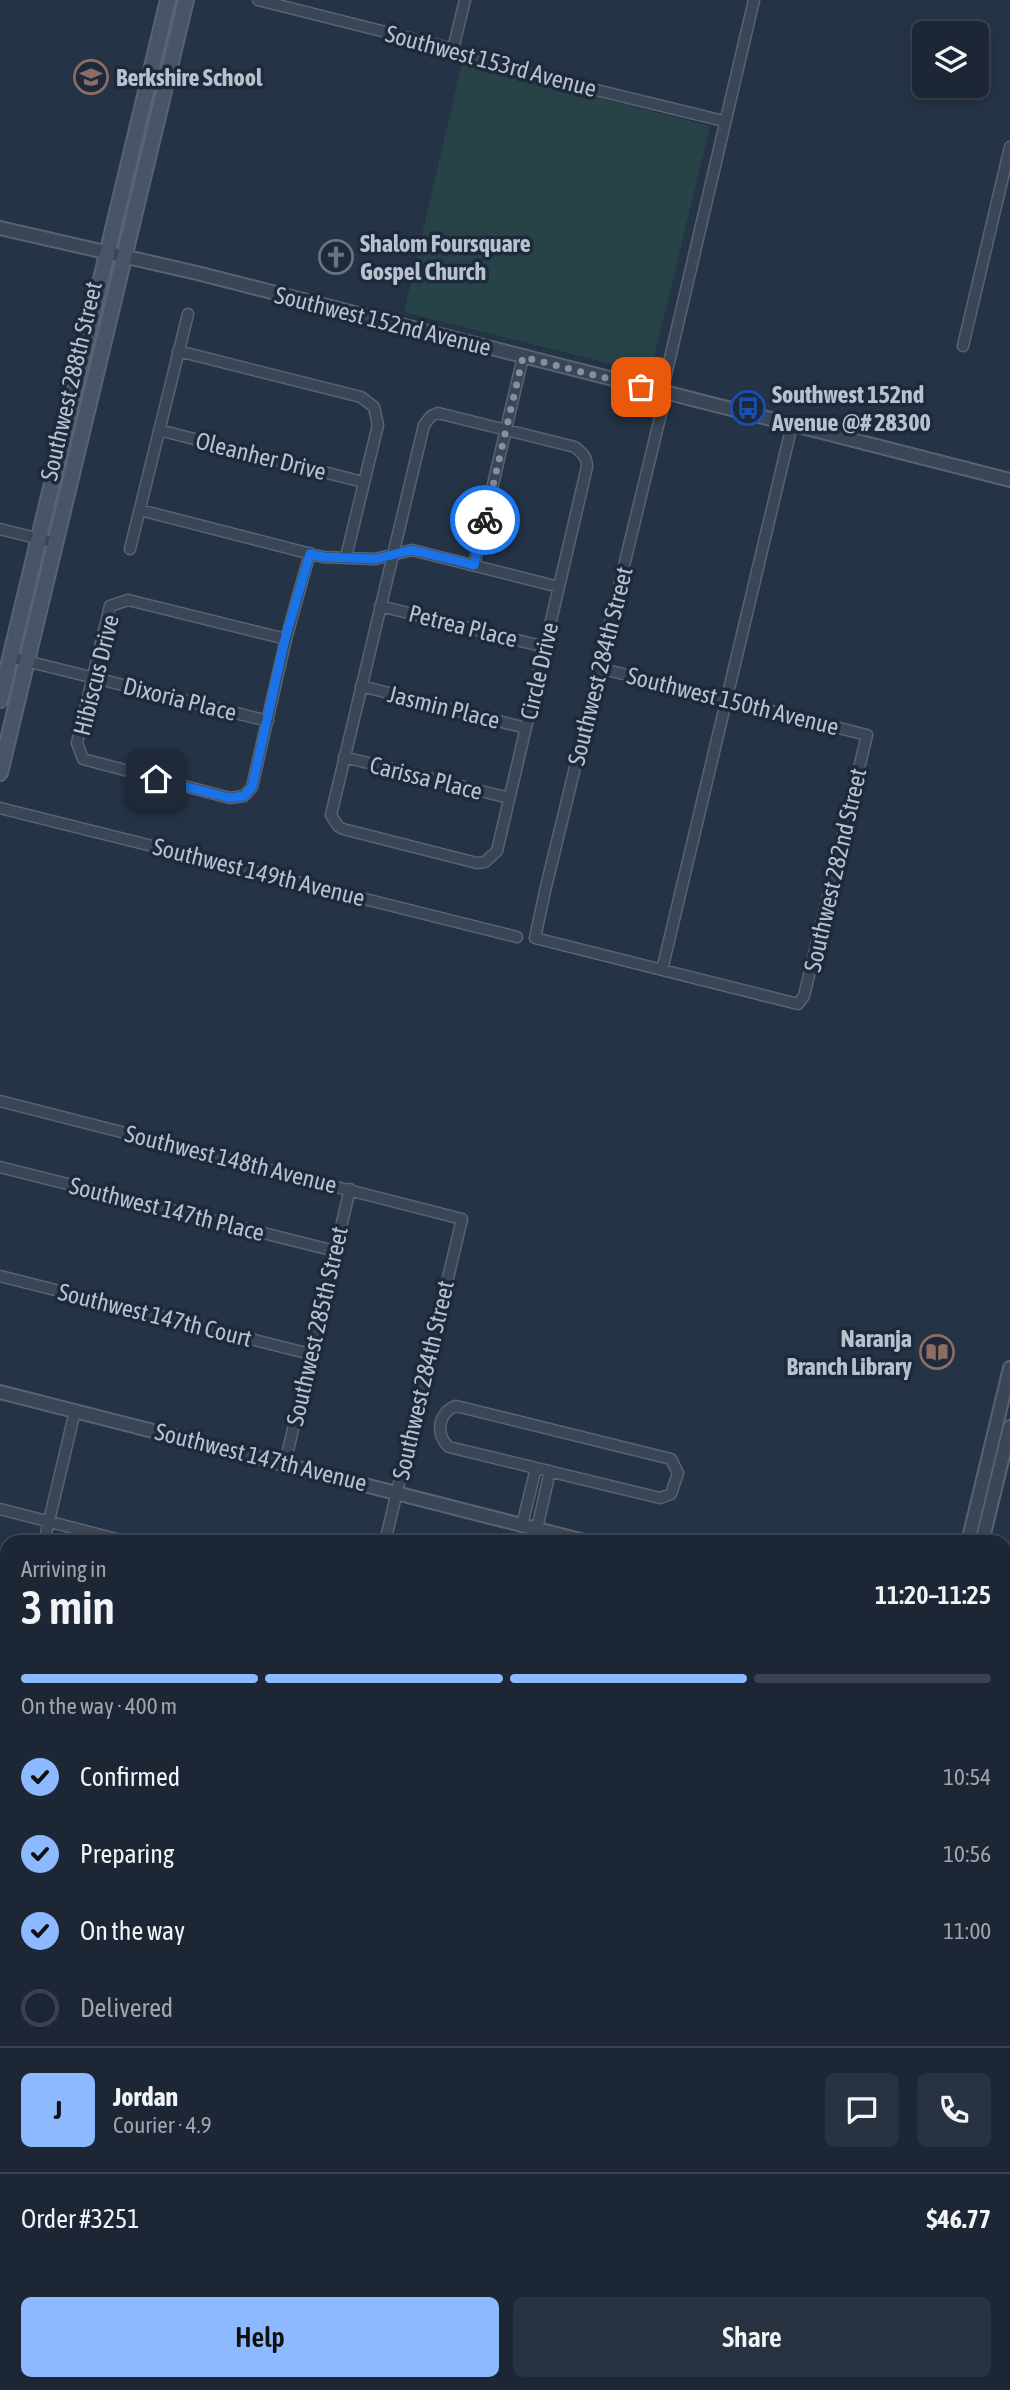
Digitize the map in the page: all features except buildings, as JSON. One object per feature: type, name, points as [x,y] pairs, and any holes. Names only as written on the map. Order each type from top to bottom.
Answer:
[{"type":"main road","name":"Southwest 288th Street","points":[[0,700],[168,0]]},
{"type":"main road","name":"Southwest 288th Street","points":[[0,773],[186,0]]},
{"type":"main road","points":[[146,96],[162,100]]},
{"type":"street","name":"Southwest 153rd Avenue","points":[[258,0],[453,49],[456,56],[724,121]]},
{"type":"street","points":[[453,49],[465,0]]},
{"type":"street","name":"Southwest 284th Street","points":[[662,970],[535,938],[754,0]]},
{"type":"street","points":[[963,346],[1005,187],[1010,147]]},
{"type":"street","name":"Southwest 152nd Avenue","points":[[0,228],[109,252],[1010,480]]},
{"type":"street","points":[[130,549],[188,314]]},
{"type":"street","points":[[178,351],[368,400],[377,415],[378,425],[346,557]]},
{"type":"street","points":[[474,565],[523,357]]},
{"type":"street","name":"Circle Drive","points":[[443,413],[507,429],[576,447],[585,455],[587,467],[509,799],[495,855],[485,862],[477,863],[356,832],[338,826],[331,815],[392,555],[426,420],[430,416],[443,413]]},
{"type":"street","points":[[662,970],[792,425]]},
{"type":"street","name":"Oleanher Drive","points":[[159,430],[363,482]]},
{"type":"street","points":[[140,510],[323,557],[375,559],[412,550],[559,587]]},
{"type":"street","points":[[0,529],[56,543]]},
{"type":"street","name":"Hibiscus Drive","points":[[285,639],[128,600],[110,606],[77,743],[83,759],[230,798],[244,796],[252,787],[285,639],[310,554]]},
{"type":"street","name":"Petrea Place","points":[[380,606],[545,647]]},
{"type":"street","name":"Dixoria Place","points":[[10,657],[268,721]]},
{"type":"street","name":"Southwest 150th Avenue","points":[[599,668],[867,735]]},
{"type":"street","name":"Jasmin Place","points":[[361,686],[526,727]]},
{"type":"street","name":"Southwest 282nd Street","points":[[662,970],[799,1004],[804,996],[823,925],[867,735]]},
{"type":"street","name":"Carissa Place","points":[[344,757],[509,799]]},
{"type":"street","name":"Southwest 149th Avenue","points":[[0,808],[517,937]]},
{"type":"street","name":"Southwest 148th Avenue","points":[[0,1101],[462,1219]]},
{"type":"street","name":"Southwest 147th Place","points":[[0,1167],[335,1251]]},
{"type":"street","name":"Southwest 285th Street","points":[[285,1463],[350,1189]]},
{"type":"street","name":"Southwest 284th Street","points":[[388,1535],[462,1219]]},
{"type":"street","name":"Southwest 147th Court","points":[[0,1276],[310,1353]]},
{"type":"street","points":[[970,1535],[1010,1368]]},
{"type":"street","name":"Southwest 147th Avenue","points":[[0,1392],[561,1535]]},
{"type":"street","points":[[461,1407],[593,1440],[671,1460],[678,1473],[671,1494],[660,1498],[550,1471],[449,1447],[443,1442],[440,1432],[444,1414],[450,1408],[461,1407]]},
{"type":"street","points":[[45,1535],[75,1411]]},
{"type":"street","points":[[984,1535],[1010,1427]]},
{"type":"street","points":[[522,1525],[536,1468]]},
{"type":"street","points":[[537,1529],[550,1471]]},
{"type":"street","points":[[0,1509],[100,1535]]},
{"type":"green space","points":[[462,63],[710,126],[653,362],[648,369],[639,371],[404,312]]},
{"type":"way so far","points":[[485,520],[523,357],[641,387]]},
{"type":"place","name":"Berkshire School","points":[[91,77]]},
{"type":"place","name":"Shalom Foursquare Gospel Church","points":[[336,257]]},
{"type":"place","name":"Southwest 152nd Avenue @# 28300","points":[[748,408]]},
{"type":"place","name":"Naranja Branch Library","points":[[937,1352]]},
{"type":"route","points":[[156,779],[230,798],[244,796],[252,787],[285,639],[310,554],[375,559],[412,550],[474,565],[485,520]]}]
